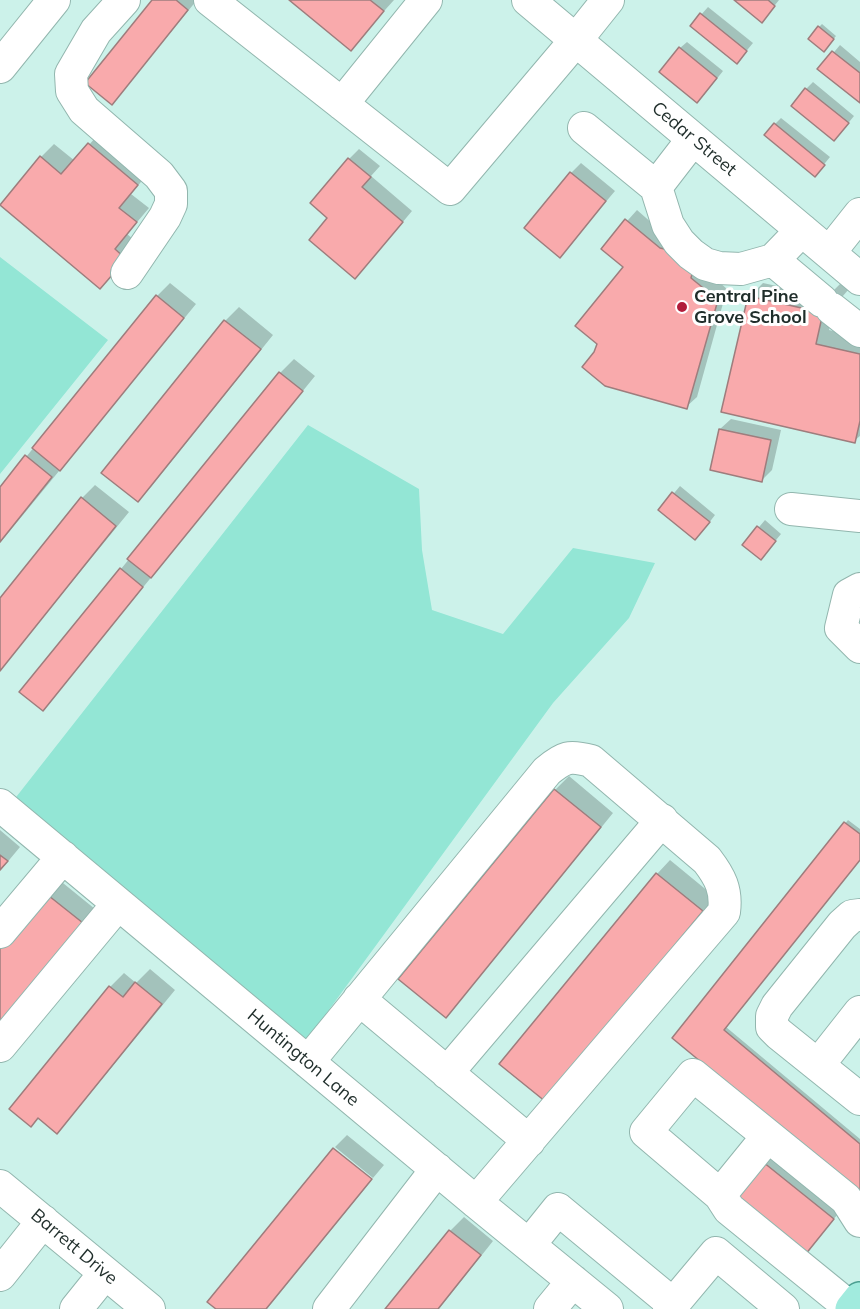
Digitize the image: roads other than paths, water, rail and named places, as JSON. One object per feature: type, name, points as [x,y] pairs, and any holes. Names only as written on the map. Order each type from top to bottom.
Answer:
[{"type":"main road","points":[[852,1309],[860,1299]]},
{"type":"street","points":[[0,67],[54,0]]},
{"type":"street","points":[[124,0],[96,31],[71,74],[72,91],[84,110],[159,175],[171,191],[171,204],[165,217],[127,273]]},
{"type":"street","points":[[210,0],[450,189],[608,0]]},
{"type":"street","points":[[342,104],[426,0]]},
{"type":"street","name":"Cedar Street","points":[[528,0],[860,279]]},
{"type":"street","points":[[584,128],[656,187],[668,225],[679,242],[705,264],[719,268],[741,269],[773,260],[802,230]]},
{"type":"street","points":[[656,187],[693,139]]},
{"type":"street","points":[[829,253],[860,214]]},
{"type":"street","points":[[773,260],[860,331]]},
{"type":"street","points":[[791,509],[860,516]]},
{"type":"street","points":[[860,589],[849,595],[842,628],[860,647]]},
{"type":"street","points":[[308,1062],[547,771],[561,759],[574,756],[591,761],[662,820],[707,860],[718,874],[724,889],[724,912],[476,1202]]},
{"type":"street","name":"Huntington Lane","points":[[0,805],[607,1309]]},
{"type":"street","points":[[447,1073],[662,820]]},
{"type":"street","points":[[0,932],[63,857]]},
{"type":"street","points":[[0,1046],[118,904]]},
{"type":"street","points":[[860,915],[852,916],[842,925],[777,1006],[772,1016],[772,1027],[860,1099]]},
{"type":"street","points":[[359,999],[529,1141]]},
{"type":"street","points":[[819,1064],[860,1012]]},
{"type":"street","points":[[852,1309],[729,1209],[720,1195],[646,1132],[693,1075],[846,1199],[860,1221]]},
{"type":"street","points":[[720,1195],[768,1136]]},
{"type":"street","points":[[329,1309],[437,1169]]},
{"type":"street","name":"Barrett Drive","points":[[0,1186],[149,1309]]},
{"type":"street","points":[[529,1245],[558,1209],[671,1307],[716,1253],[783,1309]]},
{"type":"street","points":[[0,1275],[43,1221]]},
{"type":"street","points":[[75,1309],[105,1273]]},
{"type":"street","points":[[550,1309],[573,1281]]},
{"type":"place","name":"Central Pine Grove School","points":[[682,307]]}]
